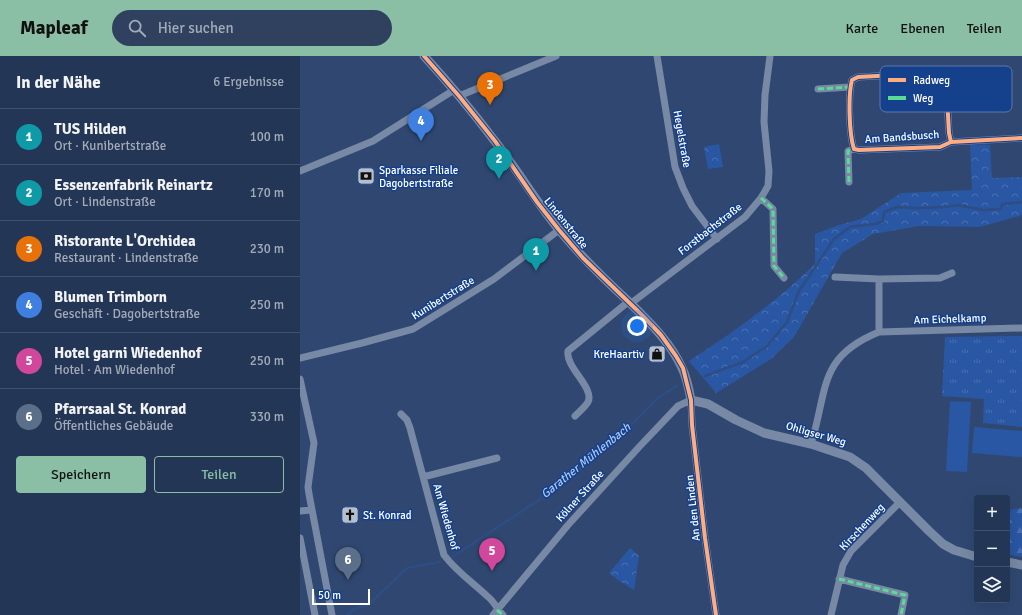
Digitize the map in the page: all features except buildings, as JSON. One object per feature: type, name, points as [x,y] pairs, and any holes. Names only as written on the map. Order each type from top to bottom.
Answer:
[{"type":"street","name":"Lindenstraße","points":[[424,56],[457,93],[495,141],[537,202],[559,230],[583,258],[661,335],[676,356],[686,376],[691,400]]},
{"type":"street","points":[[300,171],[373,141],[457,93],[556,56]]},
{"type":"street","name":"Hegelstraße","points":[[657,56],[678,178],[692,206],[717,239]]},
{"type":"street","name":"Forstbachstraße","points":[[575,416],[588,402],[589,393],[569,359],[568,351],[629,303],[745,217],[761,198],[768,186],[769,171],[764,122],[765,95],[770,56]]},
{"type":"street","name":"Am Bandsbusch","points":[[854,149],[852,144],[850,87],[852,80],[858,77],[880,76]]},
{"type":"street","points":[[818,89],[850,87]]},
{"type":"street","name":"Am Bandsbusch","points":[[948,112],[951,142]]},
{"type":"street","name":"Am Bandsbusch","points":[[849,182],[848,151],[854,149],[940,147],[951,142],[1022,138]]},
{"type":"street","points":[[761,198],[773,209],[774,266],[784,278]]},
{"type":"street","name":"Kunibertstraße","points":[[300,358],[413,329],[494,279],[559,230]]},
{"type":"street","points":[[835,277],[879,279],[940,278],[952,273]]},
{"type":"street","points":[[879,279],[879,332]]},
{"type":"street","name":"Am Eichelkamp","points":[[811,444],[828,376],[838,358],[851,346],[863,338],[879,332],[1022,328]]},
{"type":"street","points":[[300,380],[314,443],[308,487],[311,510],[332,615]]},
{"type":"street","name":"Ohligser Weg","points":[[691,400],[708,404],[736,420],[764,433],[811,444],[850,457],[866,468],[928,531],[943,544],[954,550],[974,555]]},
{"type":"street","name":"Kölner Straße","points":[[495,612],[568,525],[640,446],[678,406],[691,400]]},
{"type":"street","name":"An den Linden","points":[[691,400],[692,425],[705,538],[716,615]]},
{"type":"street","name":"Am Wiedenhof","points":[[400,414],[407,420],[410,428],[444,555],[453,566],[489,597],[495,612],[503,615]]},
{"type":"street","points":[[423,477],[497,458]]},
{"type":"street","name":"Kirschenweg","points":[[830,615],[843,565],[851,551],[900,502]]},
{"type":"street","points":[[300,512],[311,510]]},
{"type":"street","points":[[300,538],[316,615]]},
{"type":"street","points":[[1010,563],[1022,565]]},
{"type":"street","points":[[839,578],[905,595],[901,615]]},
{"type":"green space","points":[[719,144],[723,167],[708,169],[704,147]]},
{"type":"green space","points":[[970,144],[990,145],[992,178],[1022,177],[1022,215],[980,227],[919,226],[873,234],[842,253],[794,337],[771,359],[716,393],[689,361],[755,316],[801,278],[815,264],[815,234],[861,219],[901,193],[972,190]]},
{"type":"green space","points":[[1022,336],[1022,427],[983,423],[984,399],[942,396],[945,337]]},
{"type":"green space","points":[[950,401],[971,402],[967,472],[946,471]]},
{"type":"green space","points":[[974,427],[1022,431],[1022,457],[972,453]]},
{"type":"green space","points":[[1022,508],[1022,557],[1010,555],[1010,510]]},
{"type":"green space","points":[[630,548],[639,556],[634,590],[609,573]]},
{"type":"waterway","name":"Garather Mühlenbach","points":[[705,376],[743,362],[767,346],[787,322],[799,291],[834,239],[850,227],[876,224],[883,221],[884,212],[897,207],[918,208],[958,205],[983,210],[1000,209],[1003,204],[1022,202]]},
{"type":"waterway","name":"Garather Mühlenbach","points":[[452,557],[557,488],[618,438],[658,398],[677,386]]},
{"type":"waterway","name":"Garather Mühlenbach","points":[[347,615],[354,609],[368,605],[407,568],[440,562]]},
{"type":"marked path","points":[[818,89],[850,87]]},
{"type":"marked path","points":[[849,182],[848,151],[854,149]]},
{"type":"marked path","points":[[761,198],[773,209],[774,266],[784,278]]},
{"type":"marked path","points":[[839,579],[905,595],[901,615]]},
{"type":"marked path","points":[[497,610],[503,615]]},
{"type":"cycle path","points":[[424,56],[459,96],[495,141],[537,202],[559,230],[583,258],[661,335],[683,368],[691,400],[692,425],[705,538],[716,615]]},
{"type":"cycle path","points":[[880,76],[858,77],[852,80],[850,114],[851,134],[854,149],[940,147],[951,142]]},
{"type":"cycle path","points":[[948,112],[951,142]]},
{"type":"cycle path","points":[[951,142],[1022,138]]},
{"type":"place","name":"Ristorante L'Orchidea","points":[[490,105]]},
{"type":"place","name":"Blumen Trimborn","points":[[421,141]]},
{"type":"place","name":"Sparkasse Filiale Dagobertstraße","points":[[366,176]]},
{"type":"place","name":"Essenzenfabrik Reinartz","points":[[499,179]]},
{"type":"place","name":"TUS Hilden","points":[[536,271]]},
{"type":"place","name":"KreHaartiv","points":[[657,354]]},
{"type":"place","name":"St. Konrad","points":[[350,515]]},
{"type":"place","name":"Hotel garni Wiedenhof","points":[[492,571]]},
{"type":"place","name":"Pfarrsaal St. Konrad","points":[[348,580]]}]
